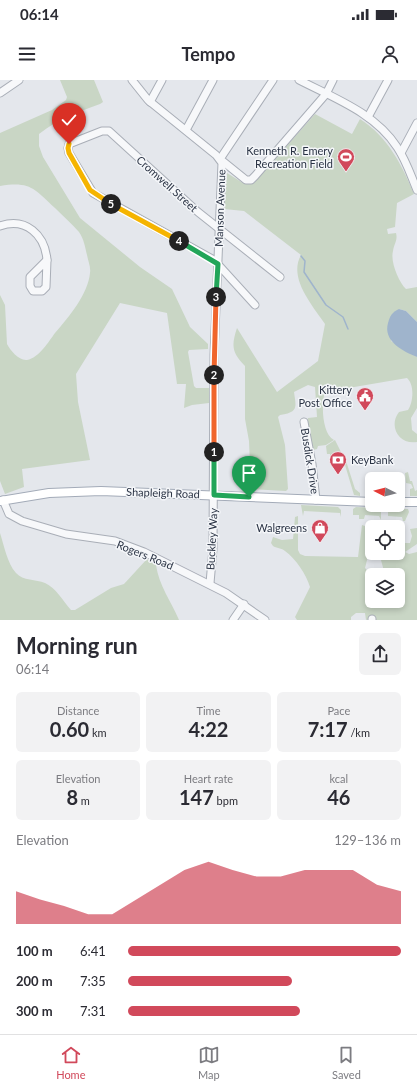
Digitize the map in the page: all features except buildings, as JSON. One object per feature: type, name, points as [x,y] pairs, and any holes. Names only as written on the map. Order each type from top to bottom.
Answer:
[{"type":"main road","name":"Shapleigh Road","points":[[2,500],[49,493],[81,491],[365,502]]},
{"type":"main road","points":[[405,502],[417,502]]},
{"type":"street","points":[[0,92],[19,80]]},
{"type":"street","name":"Manson Avenue","points":[[132,80],[140,92],[150,102],[220,159],[222,169],[218,228],[214,359],[214,495]]},
{"type":"street","points":[[150,102],[162,80]]},
{"type":"street","points":[[186,130],[213,80]]},
{"type":"street","points":[[273,80],[220,159],[244,179],[252,179],[326,94],[333,80]]},
{"type":"street","points":[[299,80],[368,117],[388,135],[401,153],[417,190]]},
{"type":"street","points":[[368,117],[388,80]]},
{"type":"street","points":[[401,153],[417,123]]},
{"type":"street","name":"Cromwell Street","points":[[218,264],[93,193],[69,153],[68,145],[72,142],[97,133],[109,131],[218,228],[280,277]]},
{"type":"street","points":[[0,226],[17,224],[34,231],[43,242],[47,260]]},
{"type":"street","points":[[218,264],[255,305]]},
{"type":"street","name":"Busdick Drive","points":[[304,422],[313,471],[316,500]]},
{"type":"street","name":"Buckley Way","points":[[210,583],[214,495]]},
{"type":"street","name":"Rogers Road","points":[[2,500],[9,514],[17,519],[66,534],[126,544],[210,583],[244,604],[265,620]]},
{"type":"street","points":[[234,620],[244,604]]},
{"type":"green space","points":[[60,80],[94,80],[103,102],[61,120],[39,134],[39,146],[43,157],[80,218],[140,267],[172,289],[190,327],[208,344],[208,349],[189,350],[188,352],[194,386],[196,388],[209,388],[209,403],[192,405],[184,408],[186,384],[177,384],[167,313],[120,303],[76,374],[78,402],[90,460],[22,469],[24,487],[5,494],[0,481],[0,295],[5,305],[7,344],[18,357],[27,360],[40,353],[72,313],[86,289],[90,273],[90,266],[81,235],[55,208],[37,191],[31,188],[19,185],[0,186],[0,133],[52,110],[66,100],[67,97]]},
{"type":"green space","points":[[315,114],[352,134],[360,119],[370,126],[379,134],[393,152],[414,194],[397,203],[395,227],[387,229],[388,234],[396,233],[392,256],[398,277],[406,289],[417,287],[417,322],[406,311],[399,309],[391,341],[417,357],[417,408],[411,418],[412,430],[417,434],[417,442],[405,441],[400,438],[395,428],[396,417],[399,412],[408,410],[411,403],[412,389],[410,381],[407,378],[325,392],[323,411],[325,425],[330,437],[334,440],[326,445],[318,446],[317,449],[313,450],[307,421],[308,418],[317,417],[315,387],[308,385],[294,392],[295,408],[278,417],[285,445],[288,489],[286,491],[251,489],[249,441],[245,419],[245,366],[237,357],[233,345],[237,328],[277,392],[318,361],[325,324],[308,300],[299,282],[297,273],[301,255],[244,211],[224,209],[227,173],[243,183],[254,183]]},
{"type":"green space","points":[[335,440],[347,464],[355,489],[360,493],[360,496],[354,495],[345,465],[332,465],[330,454],[327,454],[326,446]]},
{"type":"green space","points":[[408,472],[410,481],[412,481],[415,491],[417,490],[417,496],[410,496],[410,489],[413,488],[411,484],[406,483],[405,473]]},
{"type":"green space","points":[[301,505],[338,507],[341,510],[341,517],[340,513],[304,511],[303,516]]},
{"type":"green space","points":[[356,507],[365,507],[365,512],[381,512],[381,520],[379,516],[365,515],[364,519],[359,519],[359,515],[353,515],[353,509]]},
{"type":"green space","points":[[405,509],[408,509],[409,512],[405,521],[402,517],[388,516],[388,512],[405,512]]},
{"type":"green space","points":[[298,516],[298,550],[300,554],[305,556],[358,557],[362,525],[365,526],[365,560],[367,560],[365,568],[365,608],[405,608],[405,568],[383,568],[381,560],[405,560],[405,552],[409,554],[417,552],[417,620],[374,620],[373,618],[366,620],[365,613],[356,613],[351,617],[351,620],[297,620],[295,617],[310,587],[297,562],[284,550],[273,546],[271,543],[273,537],[282,540],[293,539],[295,517]]},
{"type":"green space","points":[[417,528],[417,544],[405,552],[405,543],[410,543],[412,536],[410,529]]},
{"type":"green space","points":[[0,533],[8,559],[16,573],[26,579],[49,585],[56,591],[71,610],[75,610],[111,588],[124,584],[147,559],[156,565],[162,587],[179,620],[0,620]]},
{"type":"water","points":[[399,309],[406,311],[417,322],[417,357],[405,352],[391,340],[388,335],[387,329],[390,318],[393,313]]},
{"type":"waterway","points":[[301,256],[305,261],[304,272],[326,305],[343,317],[348,329]]},
{"type":"place","name":"Kenneth R. Emery Recreation Field","points":[[346,172]]},
{"type":"place","name":"Kittery Post Office","points":[[365,411]]},
{"type":"place","name":"KeyBank","points":[[338,475]]},
{"type":"place","name":"Walgreens","points":[[320,543]]},
{"type":"route","points":[[69,144],[69,153],[85,182],[93,193],[112,205],[214,260],[218,264],[214,355],[214,495],[249,497]]}]
